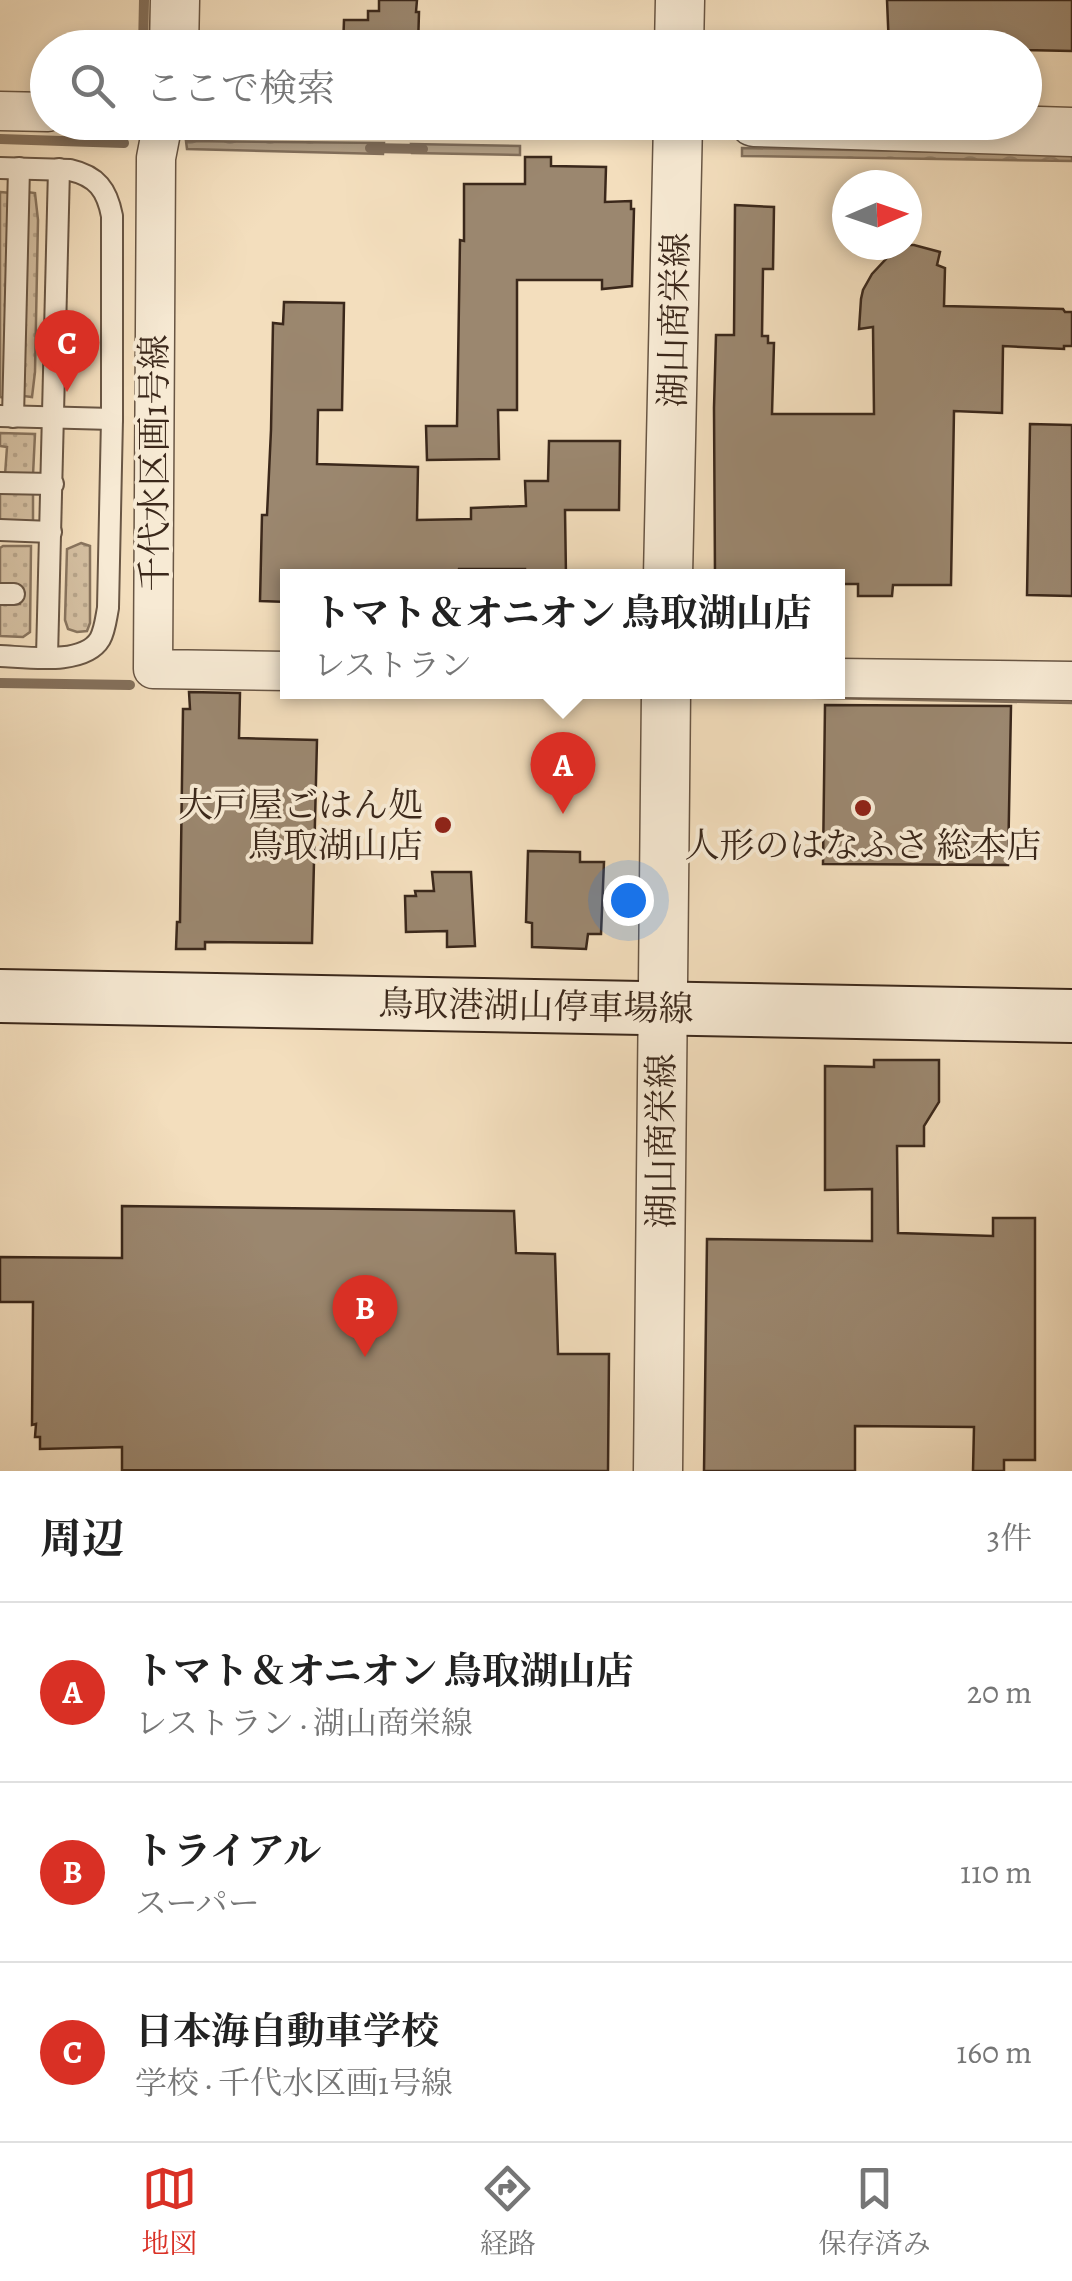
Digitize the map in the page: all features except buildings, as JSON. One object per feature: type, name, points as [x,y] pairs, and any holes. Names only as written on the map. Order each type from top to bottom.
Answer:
[{"type":"main road","name":"鳥取港湖山停車場線","points":[[0,996],[1072,1016]]},
{"type":"street","points":[[174,30],[175,0]]},
{"type":"street","points":[[679,30],[680,0]]},
{"type":"street","points":[[0,111],[30,112]]},
{"type":"street","points":[[1042,131],[1072,132]]},
{"type":"street","name":"千代水区画1号線","points":[[160,140],[156,158],[153,669],[280,671]]},
{"type":"street","name":"湖山商栄線","points":[[668,569],[678,140]]},
{"type":"street","points":[[845,678],[1072,680]]},
{"type":"street","name":"湖山商栄線","points":[[658,1471],[666,699]]},
{"type":"lane","points":[[0,656],[81,654],[100,640],[108,608],[112,419],[112,216],[108,196],[81,172],[10,168],[6,416],[112,419]]},
{"type":"lane","points":[[47,657],[60,170]]},
{"type":"lane","points":[[0,483],[52,484]]},
{"type":"lane","points":[[0,530],[50,532]]},
{"type":"shaded area","points":[[0,192],[11,193],[5,398],[0,397]]},
{"type":"shaded area","points":[[27,192],[35,193],[38,220],[32,397],[23,396]]},
{"type":"shaded area","points":[[0,433],[35,434],[33,475],[5,475],[7,447],[0,446]]},
{"type":"shaded area","points":[[0,487],[27,488],[33,495],[33,522],[0,522]]},
{"type":"shaded area","points":[[81,543],[90,546],[90,623],[87,631],[77,632],[68,629],[65,620],[67,549]]},
{"type":"shaded area","points":[[3,546],[31,546],[30,632],[23,637],[0,636],[0,604],[20,604],[21,587],[0,584]]},
{"type":"water","points":[[186,141],[384,143],[383,154],[187,149]]},
{"type":"water","points":[[411,144],[520,146],[520,155],[412,153]]},
{"type":"water","points":[[742,148],[1072,154],[1072,161],[742,156]]},
{"type":"water","points":[[845,694],[1072,698],[1072,703],[845,698]]},
{"type":"waterway","points":[[143,30],[144,0]]},
{"type":"waterway","points":[[0,139],[30,140]]},
{"type":"waterway","points":[[31,140],[124,143]]},
{"type":"waterway","points":[[370,148],[423,149]]},
{"type":"waterway","points":[[0,683],[130,685]]},
{"type":"place","name":"日本海自動車学校","points":[[67,392]]},
{"type":"place","name":"人形のはなふさ 総本店","points":[[863,808]]},
{"type":"place","name":"トマト＆オニオン 鳥取湖山店","points":[[563,814]]},
{"type":"place","name":"大戸屋ごはん処 鳥取湖山店","points":[[443,825]]},
{"type":"place","name":"トライアル","points":[[365,1357]]}]
